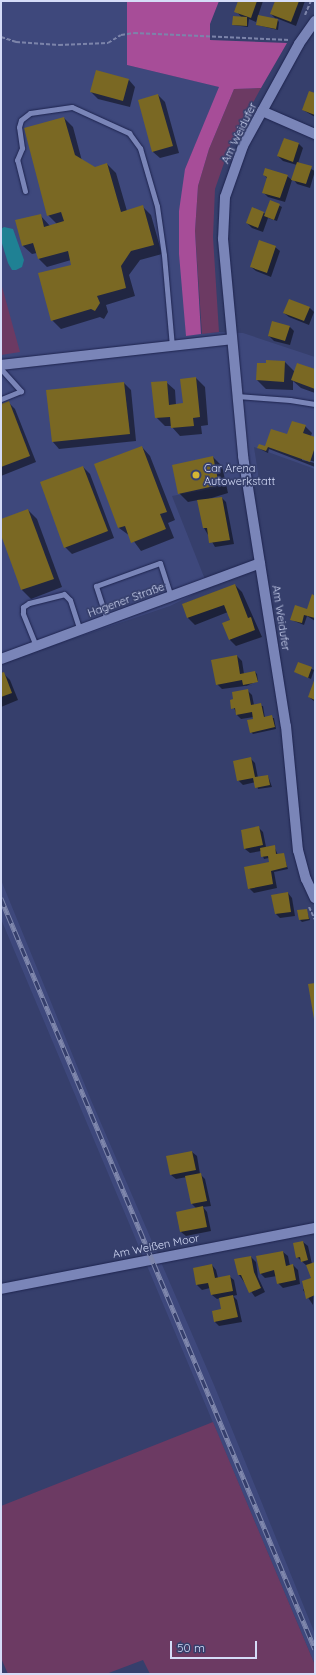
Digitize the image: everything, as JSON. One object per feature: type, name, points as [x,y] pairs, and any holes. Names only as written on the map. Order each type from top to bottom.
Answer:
[{"type":"street","name":"Am Weidufer","points":[[315,21],[299,44],[243,146],[225,197],[223,239],[236,396],[260,564],[286,726],[298,850],[306,879],[315,898]]},
{"type":"street","points":[[262,111],[315,134]]},
{"type":"street","points":[[1,365],[231,339]]},
{"type":"street","name":"Hagener Straße","points":[[1,659],[260,564]]},
{"type":"street","name":"Am Weißen Moor","points":[[1,1289],[315,1228]]},
{"type":"lane","points":[[25,191],[17,160],[22,148],[19,127],[21,120],[30,113],[72,107],[129,133],[140,148],[157,206],[164,255],[172,346]]},
{"type":"lane","points":[[1,369],[21,391],[1,400]]},
{"type":"lane","points":[[236,396],[290,400],[315,404]]},
{"type":"lane","points":[[107,620],[96,586],[160,563],[171,596]]},
{"type":"lane","points":[[36,646],[23,613],[23,607],[29,603],[64,594],[70,600],[80,630]]},
{"type":"path","points":[[1,38],[16,42],[59,45],[108,43],[121,35],[134,34],[294,40]]},
{"type":"shaded area","points":[[1,1],[127,1],[127,65],[220,87],[185,169],[186,335],[219,332],[243,333],[315,357],[315,469],[254,447],[259,480],[172,496],[208,587],[170,606],[1,663]]},
{"type":"shaded area","points":[[127,1],[219,1],[210,24],[210,40],[287,43],[261,88],[234,89],[209,149],[198,186],[195,231],[201,334],[186,336],[179,254],[179,211],[185,169],[219,87],[127,65]]},
{"type":"shaded area","points":[[261,88],[231,143],[215,189],[213,237],[219,332],[202,334],[195,231],[198,186],[209,149],[234,89]]},
{"type":"shaded area","points":[[4,227],[13,229],[24,260],[22,267],[16,270],[12,270],[8,263],[1,240],[1,229]]},
{"type":"shaded area","points":[[1,283],[20,352],[1,355]]},
{"type":"shaded area","points":[[1,880],[91,1100],[214,1385],[315,1634],[315,1665],[1,919]]},
{"type":"shaded area","points":[[213,1422],[315,1665],[315,1674],[150,1674],[143,1660],[106,1674],[8,1674],[1,1658],[1,1506]]},
{"type":"building","points":[[238,1],[257,1],[251,18],[234,12]]},
{"type":"building","points":[[275,1],[299,1],[291,22],[270,14]]},
{"type":"building","points":[[258,15],[278,19],[276,29],[256,25]]},
{"type":"building","points":[[233,16],[247,17],[247,26],[232,25]]},
{"type":"building","points":[[96,70],[129,79],[123,101],[90,92]]},
{"type":"building","points":[[309,91],[315,93],[315,115],[302,110]]},
{"type":"building","points":[[158,94],[173,146],[152,152],[138,100]]},
{"type":"building","points":[[64,117],[75,155],[95,167],[107,163],[121,212],[143,205],[154,245],[131,251],[121,266],[126,288],[97,296],[100,303],[95,311],[91,309],[51,321],[38,273],[71,265],[68,251],[38,259],[33,243],[22,246],[15,220],[41,214],[44,227],[64,221],[61,212],[47,216],[24,128]]},
{"type":"building","points":[[284,138],[299,143],[293,162],[277,156]]},
{"type":"building","points":[[297,162],[312,166],[306,184],[291,180]]},
{"type":"building","points":[[265,168],[288,175],[280,198],[262,193],[267,177],[263,175]]},
{"type":"building","points":[[270,200],[280,204],[274,220],[264,216]]},
{"type":"building","points":[[252,207],[264,212],[258,228],[246,223]]},
{"type":"building","points":[[259,240],[276,246],[267,273],[250,267]]},
{"type":"building","points":[[289,299],[310,307],[304,321],[283,313]]},
{"type":"building","points":[[272,321],[290,326],[285,341],[268,336]]},
{"type":"building","points":[[266,360],[285,361],[284,382],[256,380],[257,363],[266,363]]},
{"type":"building","points":[[297,363],[315,369],[315,389],[291,380]]},
{"type":"building","points":[[196,377],[200,417],[193,418],[194,426],[171,428],[170,417],[155,418],[151,382],[167,381],[169,405],[183,403],[180,379]]},
{"type":"building","points":[[124,382],[130,434],[52,442],[46,390]]},
{"type":"building","points":[[9,401],[30,456],[1,467],[1,404]]},
{"type":"building","points":[[292,421],[306,425],[303,433],[315,437],[315,447],[310,462],[268,447],[266,451],[257,448],[259,444],[265,446],[271,429],[287,434]]},
{"type":"building","points":[[142,446],[167,512],[160,514],[166,529],[131,543],[125,526],[118,528],[94,464]]},
{"type":"building","name":"Car Arena Autowerkstatt","points":[[213,456],[219,485],[178,494],[172,465]]},
{"type":"building","points":[[83,466],[108,531],[64,548],[40,482]]},
{"type":"building","points":[[222,497],[230,540],[209,543],[207,528],[203,528],[197,500]]},
{"type":"building","points":[[28,509],[54,579],[21,590],[1,535],[1,519]]},
{"type":"building","points":[[235,584],[248,618],[251,617],[255,630],[229,640],[222,623],[230,620],[224,605],[187,618],[182,604]]},
{"type":"building","points":[[312,594],[315,596],[315,618],[304,615],[302,623],[290,620],[295,605],[307,609]]},
{"type":"building","points":[[237,655],[240,674],[255,671],[258,682],[243,685],[242,680],[216,685],[211,660]]},
{"type":"building","points":[[298,662],[312,667],[308,678],[294,672]]},
{"type":"building","points":[[4,672],[12,693],[1,697],[1,673]]},
{"type":"building","points":[[315,678],[315,700],[308,697]]},
{"type":"building","points":[[248,689],[251,705],[261,703],[264,717],[272,715],[275,727],[250,733],[247,720],[253,719],[252,712],[236,715],[235,708],[231,709],[230,700],[233,699],[232,692]]},
{"type":"building","points":[[251,757],[255,777],[268,775],[270,785],[255,788],[253,778],[237,781],[233,761]]},
{"type":"building","points":[[259,826],[263,845],[244,849],[241,830]]},
{"type":"building","points":[[275,845],[276,854],[284,853],[287,867],[271,871],[273,884],[248,889],[244,867],[269,862],[268,856],[261,857],[260,848]]},
{"type":"building","points":[[288,892],[291,912],[275,914],[271,895]]},
{"type":"building","points":[[307,909],[309,919],[299,920],[297,910]]},
{"type":"building","points":[[315,983],[315,1019],[314,1019],[308,984]]},
{"type":"building","points":[[192,1151],[196,1170],[170,1175],[166,1156]]},
{"type":"building","points":[[201,1173],[207,1201],[191,1204],[185,1176]]},
{"type":"building","points":[[203,1206],[207,1227],[180,1232],[176,1212]]},
{"type":"building","points":[[303,1241],[308,1260],[301,1262],[300,1257],[296,1258],[293,1243]]},
{"type":"building","points":[[283,1251],[286,1266],[293,1264],[296,1280],[277,1284],[274,1270],[260,1274],[256,1256]]},
{"type":"building","points":[[251,1256],[254,1272],[261,1288],[249,1293],[241,1275],[238,1275],[234,1259]]},
{"type":"building","points":[[315,1262],[315,1295],[306,1299],[302,1281],[311,1278],[306,1265]]},
{"type":"building","points":[[212,1264],[215,1278],[230,1275],[233,1291],[211,1295],[208,1283],[196,1285],[193,1268]]},
{"type":"building","points":[[233,1295],[238,1317],[214,1322],[212,1311],[221,1309],[219,1298]]},
{"type":"railway","points":[[1,898],[315,1649]]},
{"type":"place","name":"Car Arena Autowerkstatt","points":[[196,475]]}]
